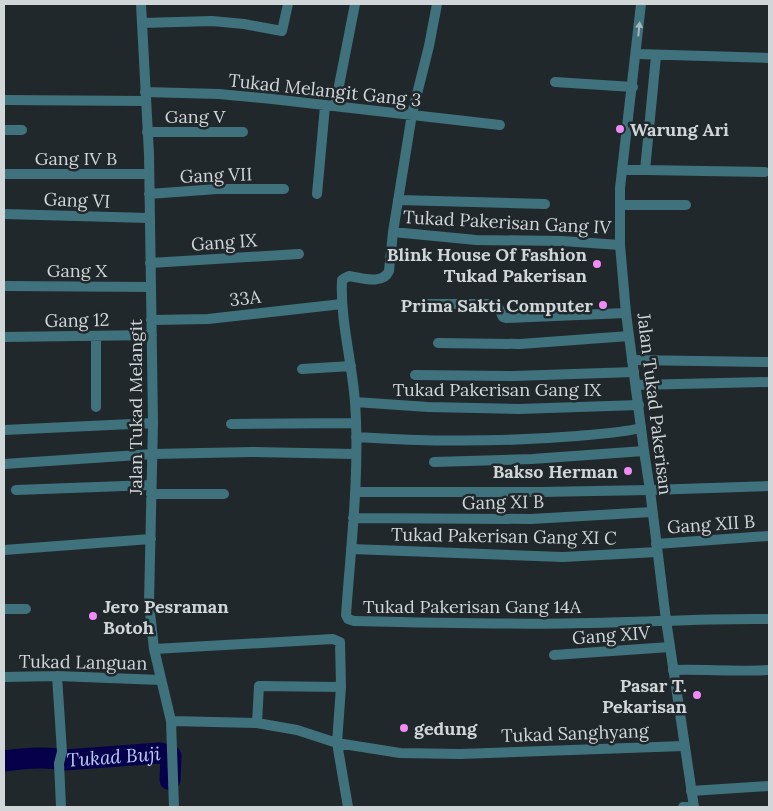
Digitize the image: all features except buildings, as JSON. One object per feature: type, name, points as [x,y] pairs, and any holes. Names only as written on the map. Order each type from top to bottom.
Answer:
[{"type":"street","name":"Jalan Tukad Melangit","points":[[141,4],[148,132],[152,335],[153,454],[149,603],[154,649],[171,721],[174,807]]},
{"type":"street","points":[[142,23],[212,21],[244,24],[282,31],[288,4]]},
{"type":"street","points":[[317,194],[330,106],[355,4]]},
{"type":"street","name":"Tukad Pakerisan Gang 14A","points":[[437,4],[429,46],[411,116],[387,275],[380,279],[349,276],[342,280],[342,304],[351,366],[356,423],[355,492],[346,615],[348,619],[354,622],[466,624],[666,620]]},
{"type":"street","name":"Jalan Tukad Pakerisan","points":[[641,4],[637,54],[622,170],[620,245],[626,313],[666,620],[694,807]]},
{"type":"street","points":[[637,54],[769,58]]},
{"type":"street","points":[[645,170],[656,56]]},
{"type":"street","points":[[554,82],[633,87]]},
{"type":"street","name":"Tukad Melangit Gang 3","points":[[4,100],[219,94],[500,125]]},
{"type":"street","points":[[4,130],[22,130]]},
{"type":"street","name":"Gang V","points":[[148,132],[243,132]]},
{"type":"street","points":[[622,170],[765,172]]},
{"type":"street","name":"Gang IV B","points":[[4,174],[149,174]]},
{"type":"street","name":"Gang VII","points":[[149,194],[216,189],[284,189]]},
{"type":"street","points":[[398,200],[545,204]]},
{"type":"street","points":[[620,205],[686,205]]},
{"type":"street","name":"Gang VI","points":[[4,214],[149,218]]},
{"type":"street","name":"Tukad Pakerisan Gang IV","points":[[393,232],[476,240],[562,241],[620,245]]},
{"type":"street","name":"Gang IX","points":[[150,263],[299,254]]},
{"type":"street","name":"Gang X","points":[[4,286],[151,287]]},
{"type":"street","name":"33A","points":[[151,320],[208,318],[342,304]]},
{"type":"street","points":[[424,304],[492,304],[497,305],[503,317],[506,318],[626,313]]},
{"type":"street","name":"Gang 12","points":[[4,338],[152,335]]},
{"type":"street","points":[[96,336],[96,407]]},
{"type":"street","points":[[438,343],[520,344],[630,336]]},
{"type":"street","points":[[632,360],[769,362]]},
{"type":"street","points":[[302,370],[351,366]]},
{"type":"street","points":[[415,374],[513,376],[634,372]]},
{"type":"street","points":[[636,385],[769,382]]},
{"type":"street","name":"Tukad Pakerisan Gang IX","points":[[355,402],[428,407],[519,409],[639,405]]},
{"type":"street","points":[[4,430],[153,423]]},
{"type":"street","points":[[231,424],[356,423]]},
{"type":"street","points":[[356,438],[506,441],[587,435],[641,428]]},
{"type":"street","points":[[434,462],[532,459],[644,451]]},
{"type":"street","points":[[4,464],[153,454],[252,452],[356,454]]},
{"type":"street","points":[[355,492],[650,490],[769,486]]},
{"type":"street","points":[[16,490],[151,490],[224,494]]},
{"type":"street","name":"Gang XI B","points":[[353,518],[531,519],[652,512]]},
{"type":"street","name":"Gang XII B","points":[[657,548],[693,541],[769,536]]},
{"type":"street","points":[[4,550],[151,540]]},
{"type":"street","name":"Tukad Pakerisan Gang XI C","points":[[351,549],[562,557],[657,548]]},
{"type":"street","points":[[4,609],[26,609]]},
{"type":"street","points":[[666,620],[714,618],[769,620]]},
{"type":"street","points":[[154,649],[333,639],[340,642],[341,686],[337,743],[348,807]]},
{"type":"street","name":"Gang XIV","points":[[554,655],[670,647]]},
{"type":"street","points":[[674,670],[699,669],[725,672],[767,670]]},
{"type":"street","points":[[58,676],[62,752],[59,763],[60,807]]},
{"type":"street","name":"Tukad Languan","points":[[4,677],[58,676],[161,680]]},
{"type":"street","points":[[257,723],[259,686],[341,686]]},
{"type":"street","name":"Tukad Sanghyang","points":[[171,721],[257,723],[296,730],[337,743],[400,753],[460,754],[684,746]]},
{"type":"street","points":[[691,791],[769,786]]},
{"type":"street","points":[[683,807],[694,807]]},
{"type":"waterway","name":"Tukad Buji","points":[[4,761],[34,758],[65,760],[160,753],[171,756],[170,780]]},
{"type":"place","name":"Warung Ari","points":[[620,129]]},
{"type":"place","name":"Blink House Of Fashion Tukad Pakerisan","points":[[597,264]]},
{"type":"place","name":"Prima Sakti Computer","points":[[603,305]]},
{"type":"place","name":"Bakso Herman","points":[[628,471]]},
{"type":"place","name":"Jero Pesraman Botoh","points":[[93,616]]},
{"type":"place","name":"Pasar T. Pekarisan","points":[[697,695]]},
{"type":"place","name":"gedung","points":[[404,728]]}]
